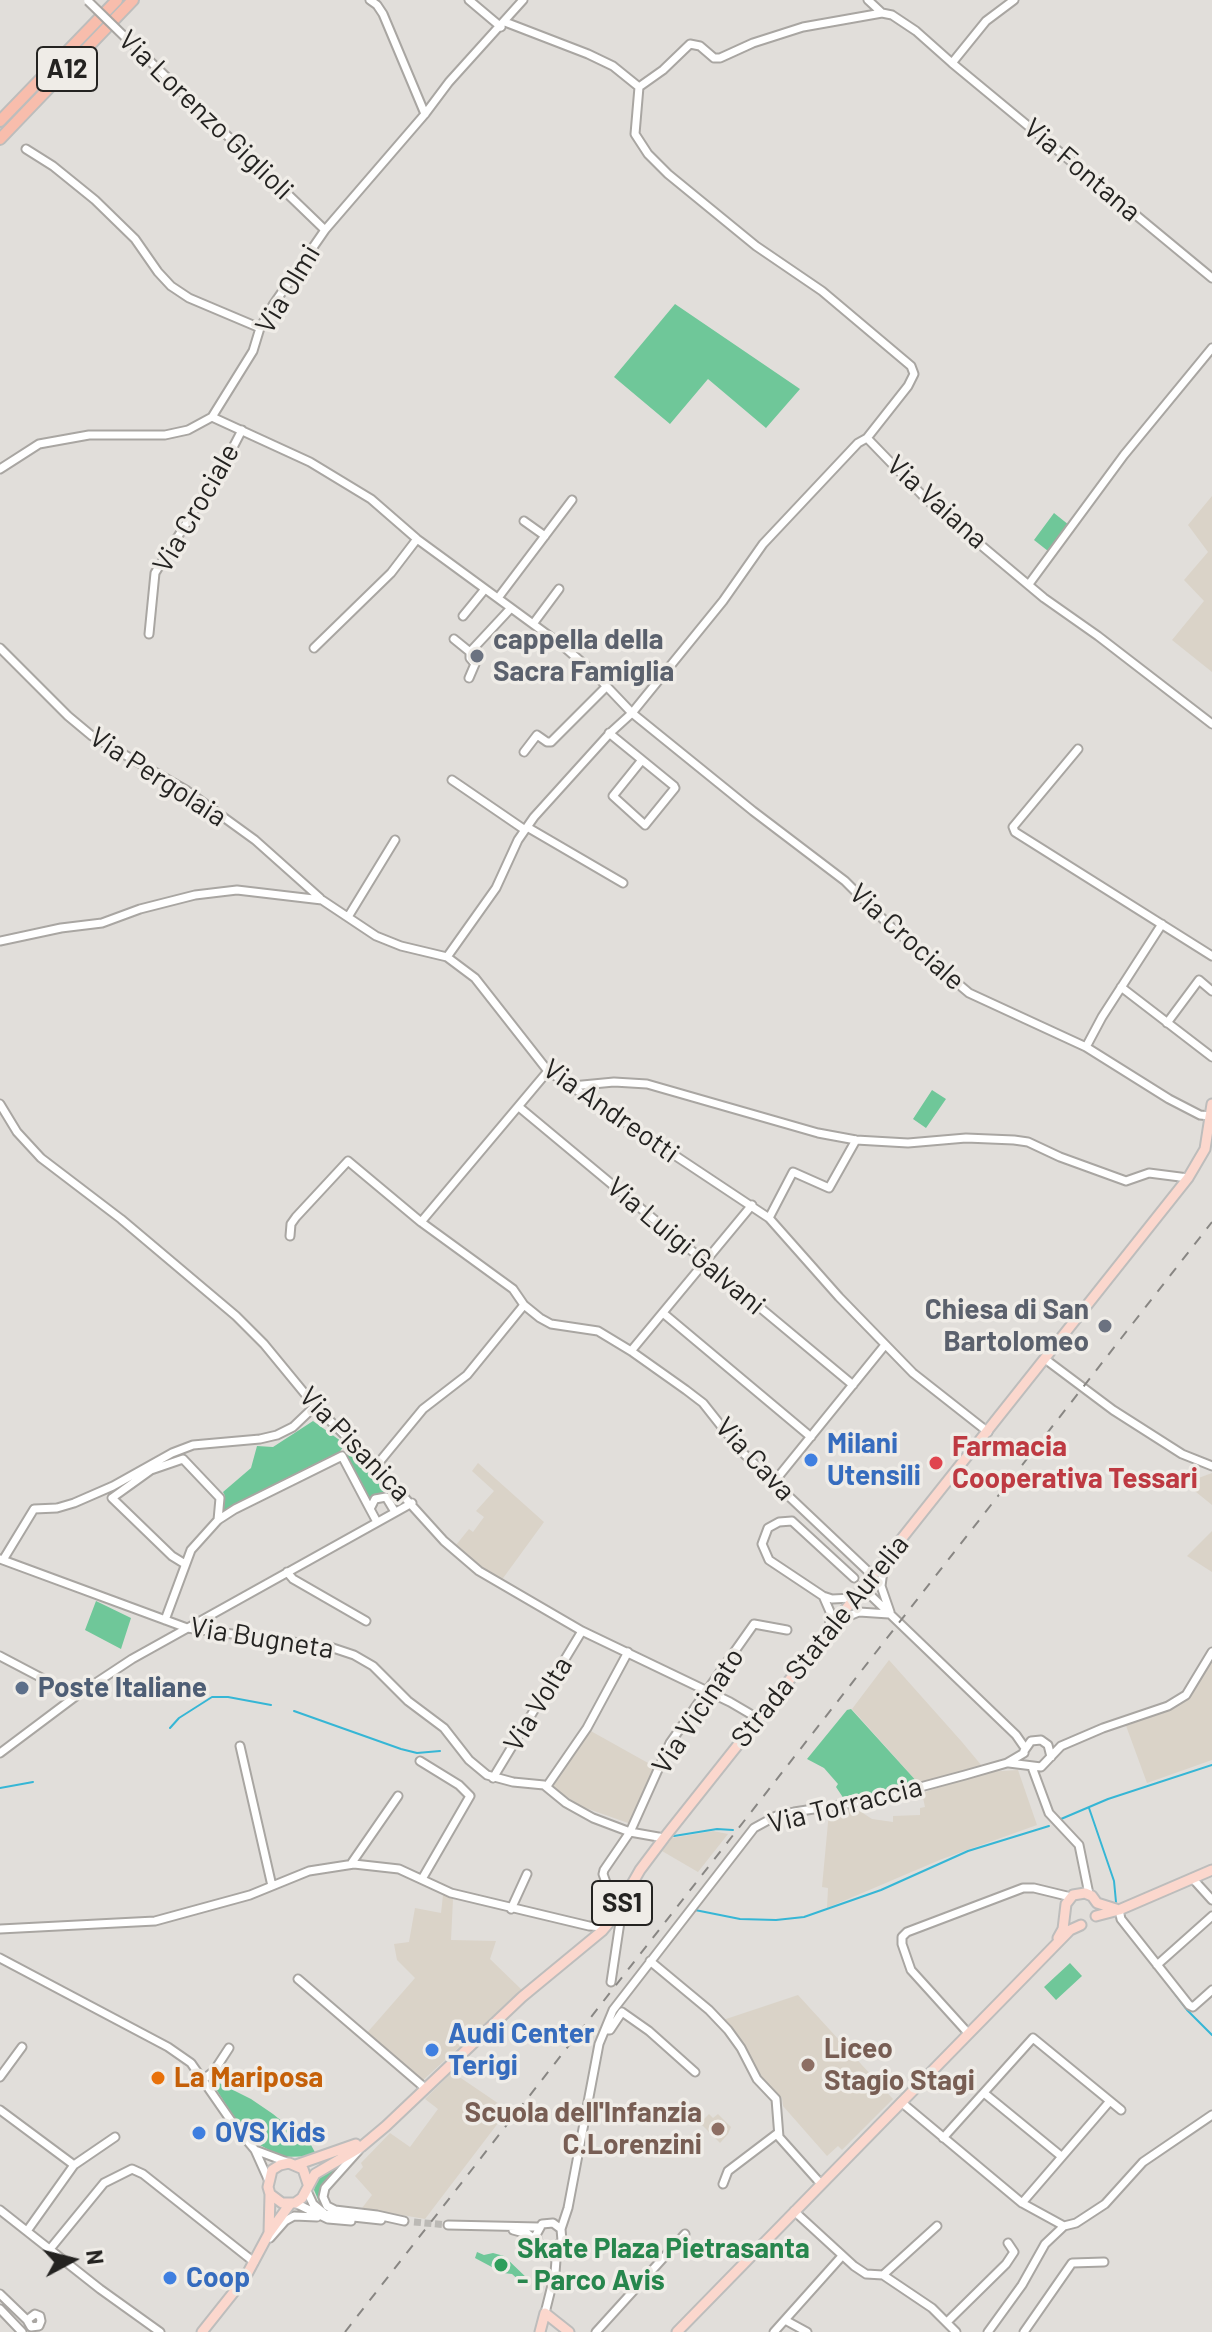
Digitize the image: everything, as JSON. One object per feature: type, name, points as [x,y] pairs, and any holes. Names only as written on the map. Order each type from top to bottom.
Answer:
[{"type":"highway","name":"A12","points":[[0,121],[117,0]]},
{"type":"highway","name":"A12","points":[[0,139],[133,0]]},
{"type":"main road","name":"Strada Statale Aurelia","points":[[308,2188],[322,2168],[374,2137],[522,1997],[606,1927],[640,1870],[664,1838],[1188,1178],[1205,1149],[1212,1104]]},
{"type":"main road","points":[[677,2332],[1070,1930],[1090,1923],[1096,1916],[1119,1910],[1212,1870]]},
{"type":"main road","points":[[1053,1949],[1074,1895],[1089,1894],[1097,1903],[1119,1910]]},
{"type":"main road","points":[[1096,1916],[1097,1903]]},
{"type":"main road","points":[[1066,1911],[1072,1922],[1081,1925]]},
{"type":"main road","name":"Strada Statale Aurelia","points":[[293,2164],[332,2154],[374,2137]]},
{"type":"main road","points":[[202,2332],[254,2262],[269,2233],[308,2188],[307,2176],[293,2164],[280,2165],[272,2170],[268,2179],[269,2233]]},
{"type":"main road","points":[[270,2194],[282,2203],[293,2203]]},
{"type":"main road","points":[[540,2332],[545,2313],[569,2332]]},
{"type":"street","name":"Via Lorenzo Giglioli","points":[[88,0],[325,230]]},
{"type":"street","points":[[370,0],[383,14],[425,114]]},
{"type":"street","points":[[469,0],[503,25],[588,54],[613,66],[639,87],[663,70],[690,44],[700,46],[714,58],[720,58],[803,27],[882,13]]},
{"type":"street","name":"Via Olmi","points":[[212,417],[253,351],[260,328],[325,230],[449,82],[523,0]]},
{"type":"street","points":[[868,0],[882,13]]},
{"type":"street","points":[[952,63],[986,21],[1014,0]]},
{"type":"street","name":"Via Fontana","points":[[882,13],[892,15],[916,31],[1212,278]]},
{"type":"street","name":"Via Vaiana","points":[[639,87],[635,134],[648,154],[756,246],[822,291],[911,366],[914,374],[908,386],[867,438],[927,500],[1029,584],[1212,724]]},
{"type":"street","points":[[26,149],[95,200],[135,239],[171,286],[189,298],[260,328]]},
{"type":"street","points":[[1029,584],[1131,446],[1212,348]]},
{"type":"street","points":[[1,466],[39,444],[60,439],[89,435],[165,435],[188,430],[212,417]]},
{"type":"street","name":"Via Crociale","points":[[212,417],[339,478],[371,499],[417,539],[563,646],[632,713],[845,881],[890,926],[969,993],[1086,1047],[1169,1099],[1200,1115],[1210,1116]]},
{"type":"street","name":"Via Crociale","points":[[149,634],[155,573],[242,430]]},
{"type":"street","points":[[447,957],[496,888],[526,828],[609,733],[632,713],[723,601],[763,544],[858,443],[867,438]]},
{"type":"street","points":[[498,598],[572,500]]},
{"type":"street","points":[[524,521],[545,536]]},
{"type":"street","points":[[314,648],[391,573],[417,539]]},
{"type":"street","points":[[463,616],[485,589]]},
{"type":"street","points":[[533,624],[559,589]]},
{"type":"street","points":[[469,678],[475,664],[470,652],[511,608]]},
{"type":"street","points":[[454,639],[470,652]]},
{"type":"street","name":"Via Pergolaia","points":[[0,648],[92,736],[186,790],[275,856],[322,900]]},
{"type":"street","points":[[524,752],[537,735],[551,742],[606,687]]},
{"type":"street","points":[[609,733],[642,760],[675,789],[645,825],[613,796],[642,760]]},
{"type":"street","points":[[1078,749],[1013,827],[1015,832],[1212,956]]},
{"type":"street","points":[[452,780],[526,828],[623,883]]},
{"type":"street","points":[[348,917],[395,840]]},
{"type":"street","name":"Via Andreotti","points":[[0,941],[102,923],[140,909],[219,891],[237,890],[322,900],[376,936],[401,946],[447,957],[475,978],[548,1071],[769,1218],[839,1297],[913,1373],[988,1432]]},
{"type":"street","points":[[1086,1047],[1162,924]]},
{"type":"street","points":[[1167,1023],[1199,980],[1212,991]]},
{"type":"street","points":[[1121,987],[1212,1057]]},
{"type":"street","points":[[421,1222],[548,1071]]},
{"type":"street","points":[[572,1086],[614,1082],[647,1084],[818,1133],[856,1140],[908,1143],[966,1138],[1014,1140],[1028,1142],[1126,1181],[1149,1173],[1188,1178]]},
{"type":"street","name":"Via Pisanica","points":[[0,1104],[17,1132],[41,1158],[121,1219],[236,1316],[264,1344],[315,1406],[412,1503],[444,1541],[479,1571],[582,1631],[759,1719]]},
{"type":"street","name":"Via Luigi Galvani","points":[[519,1107],[853,1385]]},
{"type":"street","points":[[769,1218],[793,1172],[829,1188],[856,1140]]},
{"type":"street","name":"Via Cava","points":[[290,1236],[291,1224],[296,1217],[348,1161],[421,1222],[513,1289],[524,1305],[551,1324],[598,1331],[703,1403],[741,1451],[872,1575]]},
{"type":"street","points":[[631,1351],[752,1205]]},
{"type":"street","points":[[376,1466],[423,1409],[467,1375],[524,1305]]},
{"type":"street","points":[[663,1313],[811,1437]]},
{"type":"street","points":[[774,1482],[885,1345]]},
{"type":"street","points":[[1045,1359],[1113,1410],[1182,1454],[1212,1466]]},
{"type":"street","points":[[1,1559],[34,1509],[57,1508],[74,1503],[193,1445],[277,1435],[293,1427],[315,1406]]},
{"type":"street","points":[[165,1620],[191,1550],[218,1520],[342,1456],[377,1522]]},
{"type":"street","points":[[185,1564],[172,1556],[112,1498],[151,1470],[183,1459],[220,1498],[218,1520]]},
{"type":"street","points":[[370,1509],[373,1501],[382,1496],[389,1500],[395,1512]]},
{"type":"street","points":[[0,1753],[76,1696],[187,1628],[412,1503]]},
{"type":"street","points":[[853,1598],[823,1596],[769,1560],[762,1544],[768,1528],[779,1522],[792,1521],[854,1578]]},
{"type":"street","name":"Via Bugneta","points":[[1,1559],[187,1628],[330,1647],[363,1659],[408,1701],[451,1734],[477,1768],[493,1778]]},
{"type":"street","points":[[885,1560],[881,1586],[891,1614]]},
{"type":"street","points":[[287,1572],[293,1579],[366,1621]]},
{"type":"street","points":[[864,1589],[1016,1735],[1049,1813],[1079,1845],[1083,1878],[1089,1894]]},
{"type":"street","points":[[823,1596],[831,1614],[829,1631]]},
{"type":"street","points":[[837,1620],[859,1612],[891,1614]]},
{"type":"street","name":"Via Vicinato","points":[[616,1914],[603,1874],[630,1832],[670,1743],[754,1624],[787,1630]]},
{"type":"street","name":"Via Volta","points":[[493,1778],[582,1631]]},
{"type":"street","points":[[547,1786],[587,1728],[628,1652]]},
{"type":"street","points":[[1031,1766],[1048,1762],[1061,1746],[1178,1700],[1191,1687],[1212,1652]]},
{"type":"street","points":[[0,1656],[76,1696]]},
{"type":"street","points":[[1016,1735],[1061,1746]]},
{"type":"street","points":[[1024,1750],[1036,1740]]},
{"type":"street","points":[[1040,1787],[1051,1750],[1045,1742]]},
{"type":"street","points":[[240,1746],[272,1886]]},
{"type":"street","name":"Via Torraccia","points":[[561,2229],[568,2208],[599,2044],[613,2010],[754,1828],[794,1812],[872,1800],[1007,1763],[1024,1750]]},
{"type":"street","points":[[420,1761],[459,1785],[470,1796],[422,1879]]},
{"type":"street","name":"Via Torraccia","points":[[1007,1763],[1031,1766]]},
{"type":"street","points":[[493,1778],[547,1786],[579,1811],[630,1832],[664,1838]]},
{"type":"street","points":[[351,1864],[398,1796]]},
{"type":"street","points":[[0,1929],[155,1921],[189,1913],[309,1871],[351,1864],[399,1869],[451,1893],[511,1909],[606,1927]]},
{"type":"street","points":[[511,1909],[527,1874]]},
{"type":"street","points":[[968,2033],[911,1970],[902,1937],[907,1932],[1023,1888],[1044,1890],[1054,1895],[1074,1895],[1083,1878]]},
{"type":"street","points":[[1193,1879],[1212,1900]]},
{"type":"street","points":[[1054,1895],[1066,1911]]},
{"type":"street","points":[[1119,1910],[1121,1919],[1189,2005],[1193,2007],[1212,1990]]},
{"type":"street","points":[[611,1982],[620,1934],[616,1914]]},
{"type":"street","points":[[1157,1965],[1212,1916]]},
{"type":"street","points":[[0,1958],[168,2047],[191,2063],[255,2150],[268,2179]]},
{"type":"street","points":[[650,1961],[728,2030],[757,2079],[776,2099],[778,2133],[821,2184]]},
{"type":"street","points":[[298,1979],[425,2088]]},
{"type":"street","points":[[605,2030],[610,2030],[622,2012],[670,2047],[695,2072]]},
{"type":"street","points":[[943,2138],[1033,2038],[1121,2110]]},
{"type":"street","points":[[0,2077],[22,2047]]},
{"type":"street","points":[[204,2079],[214,2071],[229,2048]]},
{"type":"street","points":[[984,2093],[1061,2156]]},
{"type":"street","points":[[1022,2203],[1110,2101]]},
{"type":"street","points":[[901,2102],[1022,2203],[1064,2226]]},
{"type":"street","points":[[0,2110],[74,2165]]},
{"type":"street","points":[[988,2332],[1022,2285],[1045,2244],[1064,2226],[1076,2223],[1105,2204],[1143,2162],[1212,2115]]},
{"type":"street","points":[[723,2184],[726,2173],[778,2133]]},
{"type":"street","points":[[27,2231],[74,2165],[115,2137]]},
{"type":"street","points":[[361,2147],[325,2188],[324,2202],[335,2210],[404,2221]]},
{"type":"street","points":[[255,2150],[293,2164]]},
{"type":"street","points":[[50,2249],[104,2183],[132,2169],[143,2174],[254,2262]]},
{"type":"street","points":[[308,2188],[313,2204],[325,2214],[414,2222]]},
{"type":"street","points":[[293,2203],[328,2219]]},
{"type":"street","points":[[553,2223],[568,2208]]},
{"type":"street","points":[[0,2210],[160,2332]]},
{"type":"street","points":[[794,2211],[866,2274],[883,2275],[932,2308],[956,2332]]},
{"type":"street","points":[[260,2248],[285,2221],[294,2216],[347,2221],[373,2219]]},
{"type":"street","points":[[448,2225],[539,2227],[553,2223],[561,2229],[563,2237],[557,2247],[555,2273],[545,2313]]},
{"type":"street","points":[[883,2275],[937,2226]]},
{"type":"street","points":[[504,2227],[528,2234],[546,2249],[555,2273]]},
{"type":"street","points":[[536,2240],[539,2227]]},
{"type":"street","points":[[596,2332],[685,2234]]},
{"type":"street","points":[[947,2322],[1006,2264],[1014,2252],[1008,2243]]},
{"type":"street","points":[[546,2249],[557,2247]]},
{"type":"street","points":[[774,2332],[842,2256]]},
{"type":"street","points":[[1024,2332],[1072,2263],[1104,2262]]},
{"type":"street","points":[[0,2294],[27,2320]]},
{"type":"street","points":[[0,2309],[22,2332]]},
{"type":"street","points":[[785,2320],[807,2332]]},
{"type":"shaded area","points":[[1212,496],[1212,672],[1172,640],[1204,601],[1184,580],[1208,552],[1188,525]]},
{"type":"shaded area","points":[[478,1463],[544,1522],[501,1581],[483,1570],[456,1545],[469,1529],[473,1532],[484,1517],[476,1511],[494,1491],[472,1471]]},
{"type":"shaded area","points":[[1212,1473],[1212,1505],[1185,1483]]},
{"type":"shaded area","points":[[1212,1531],[1212,1572],[1187,1556]]},
{"type":"shaded area","points":[[1212,1658],[1212,1760],[1147,1783],[1125,1723],[1180,1701]]},
{"type":"shaded area","points":[[889,1660],[982,1766],[919,1784],[852,1709]]},
{"type":"shaded area","points":[[589,1730],[657,1768],[631,1824],[580,1806],[553,1787]]},
{"type":"shaded area","points":[[1018,1770],[1037,1825],[942,1859],[827,1908],[828,1888],[822,1887],[829,1812],[855,1808],[872,1819],[893,1822],[893,1816],[920,1815],[920,1808],[925,1807],[922,1793],[985,1772]]},
{"type":"shaded area","points":[[713,1831],[728,1834],[698,1872],[662,1851],[672,1838]]},
{"type":"shaded area","points":[[443,1895],[453,1899],[451,1940],[496,1941],[490,1959],[522,1990],[421,2082],[366,2034],[415,1978],[397,1960],[394,1944],[409,1942],[415,1908],[441,1913]]},
{"type":"shaded area","name":"Liceo Stagio Stagi","points":[[798,1995],[893,2099],[842,2150],[838,2146],[827,2156],[783,2106],[782,2098],[758,2075],[723,2020]]},
{"type":"shaded area","points":[[452,2072],[508,2110],[425,2219],[362,2208],[372,2195],[355,2176],[363,2167],[361,2163],[390,2133],[410,2147],[438,2109],[425,2099]]},
{"type":"shaded area","name":"Scuola dell'Infanzia C.Lorenzini","points":[[709,2114],[713,2118],[718,2114],[731,2127],[720,2143],[700,2123]]},
{"type":"green space","points":[[675,304],[800,389],[766,428],[708,379],[670,424],[614,377]]},
{"type":"green space","points":[[1054,513],[1069,525],[1048,551],[1034,540]]},
{"type":"green space","points":[[932,1090],[946,1099],[926,1128],[913,1119]]},
{"type":"green space","points":[[313,1421],[345,1444],[339,1453],[222,1514],[223,1492],[251,1468],[257,1446],[273,1447]]},
{"type":"green space","points":[[352,1449],[400,1496],[402,1504],[394,1500],[392,1494],[384,1493],[369,1500],[344,1453]]},
{"type":"green space","points":[[96,1601],[131,1618],[121,1649],[85,1630]]},
{"type":"green space","points":[[851,1709],[919,1784],[846,1802],[836,1787],[838,1784],[824,1768],[807,1759]]},
{"type":"green space","points":[[1070,1963],[1082,1976],[1056,2000],[1044,1987]]},
{"type":"green space","points":[[215,2081],[273,2114],[311,2145],[317,2156],[281,2157],[260,2145],[234,2117],[216,2089]]},
{"type":"green space","points":[[339,2165],[340,2168],[321,2187],[320,2204],[314,2190],[316,2180]]},
{"type":"green space","name":"Skate Plaza Pietrasanta - Parco Avis","points":[[477,2252],[504,2256],[530,2281],[528,2285],[512,2274],[503,2273],[475,2258]]},
{"type":"waterway","points":[[170,1728],[179,1718],[212,1697],[271,1705]]},
{"type":"waterway","points":[[294,1711],[401,1749],[417,1753],[440,1751]]},
{"type":"waterway","points":[[1061,1819],[1108,1799],[1212,1765]]},
{"type":"waterway","points":[[0,1788],[33,1782]]},
{"type":"waterway","points":[[1089,1808],[1114,1881],[1116,1902]]},
{"type":"waterway","points":[[695,1910],[740,1919],[804,1917],[881,1890],[968,1851],[1049,1826]]},
{"type":"waterway","points":[[674,1836],[717,1829],[733,1830]]},
{"type":"waterway","points":[[1156,1969],[1187,2010],[1212,2035]]},
{"type":"tunnel","points":[[414,2222],[448,2225]]},
{"type":"railway","points":[[345,2332],[1212,1222]]},
{"type":"place","name":"cappella della Sacra Famiglia","points":[[477,656]]},
{"type":"place","name":"Chiesa di San Bartolomeo","points":[[1105,1326]]},
{"type":"place","name":"Milani Utensili","points":[[811,1460]]},
{"type":"place","name":"Farmacia Cooperativa Tessari","points":[[936,1463]]},
{"type":"place","name":"Poste Italiane","points":[[22,1688]]},
{"type":"place","name":"Audi Center Terigi","points":[[432,2050]]},
{"type":"place","name":"Liceo Stagio Stagi","points":[[808,2065]]},
{"type":"place","name":"La Mariposa","points":[[158,2078]]},
{"type":"place","name":"Scuola dell'Infanzia C.Lorenzini","points":[[718,2129]]},
{"type":"place","name":"OVS Kids","points":[[199,2133]]},
{"type":"place","name":"Skate Plaza Pietrasanta - Parco Avis","points":[[501,2265]]},
{"type":"place","name":"Coop","points":[[170,2278]]}]
